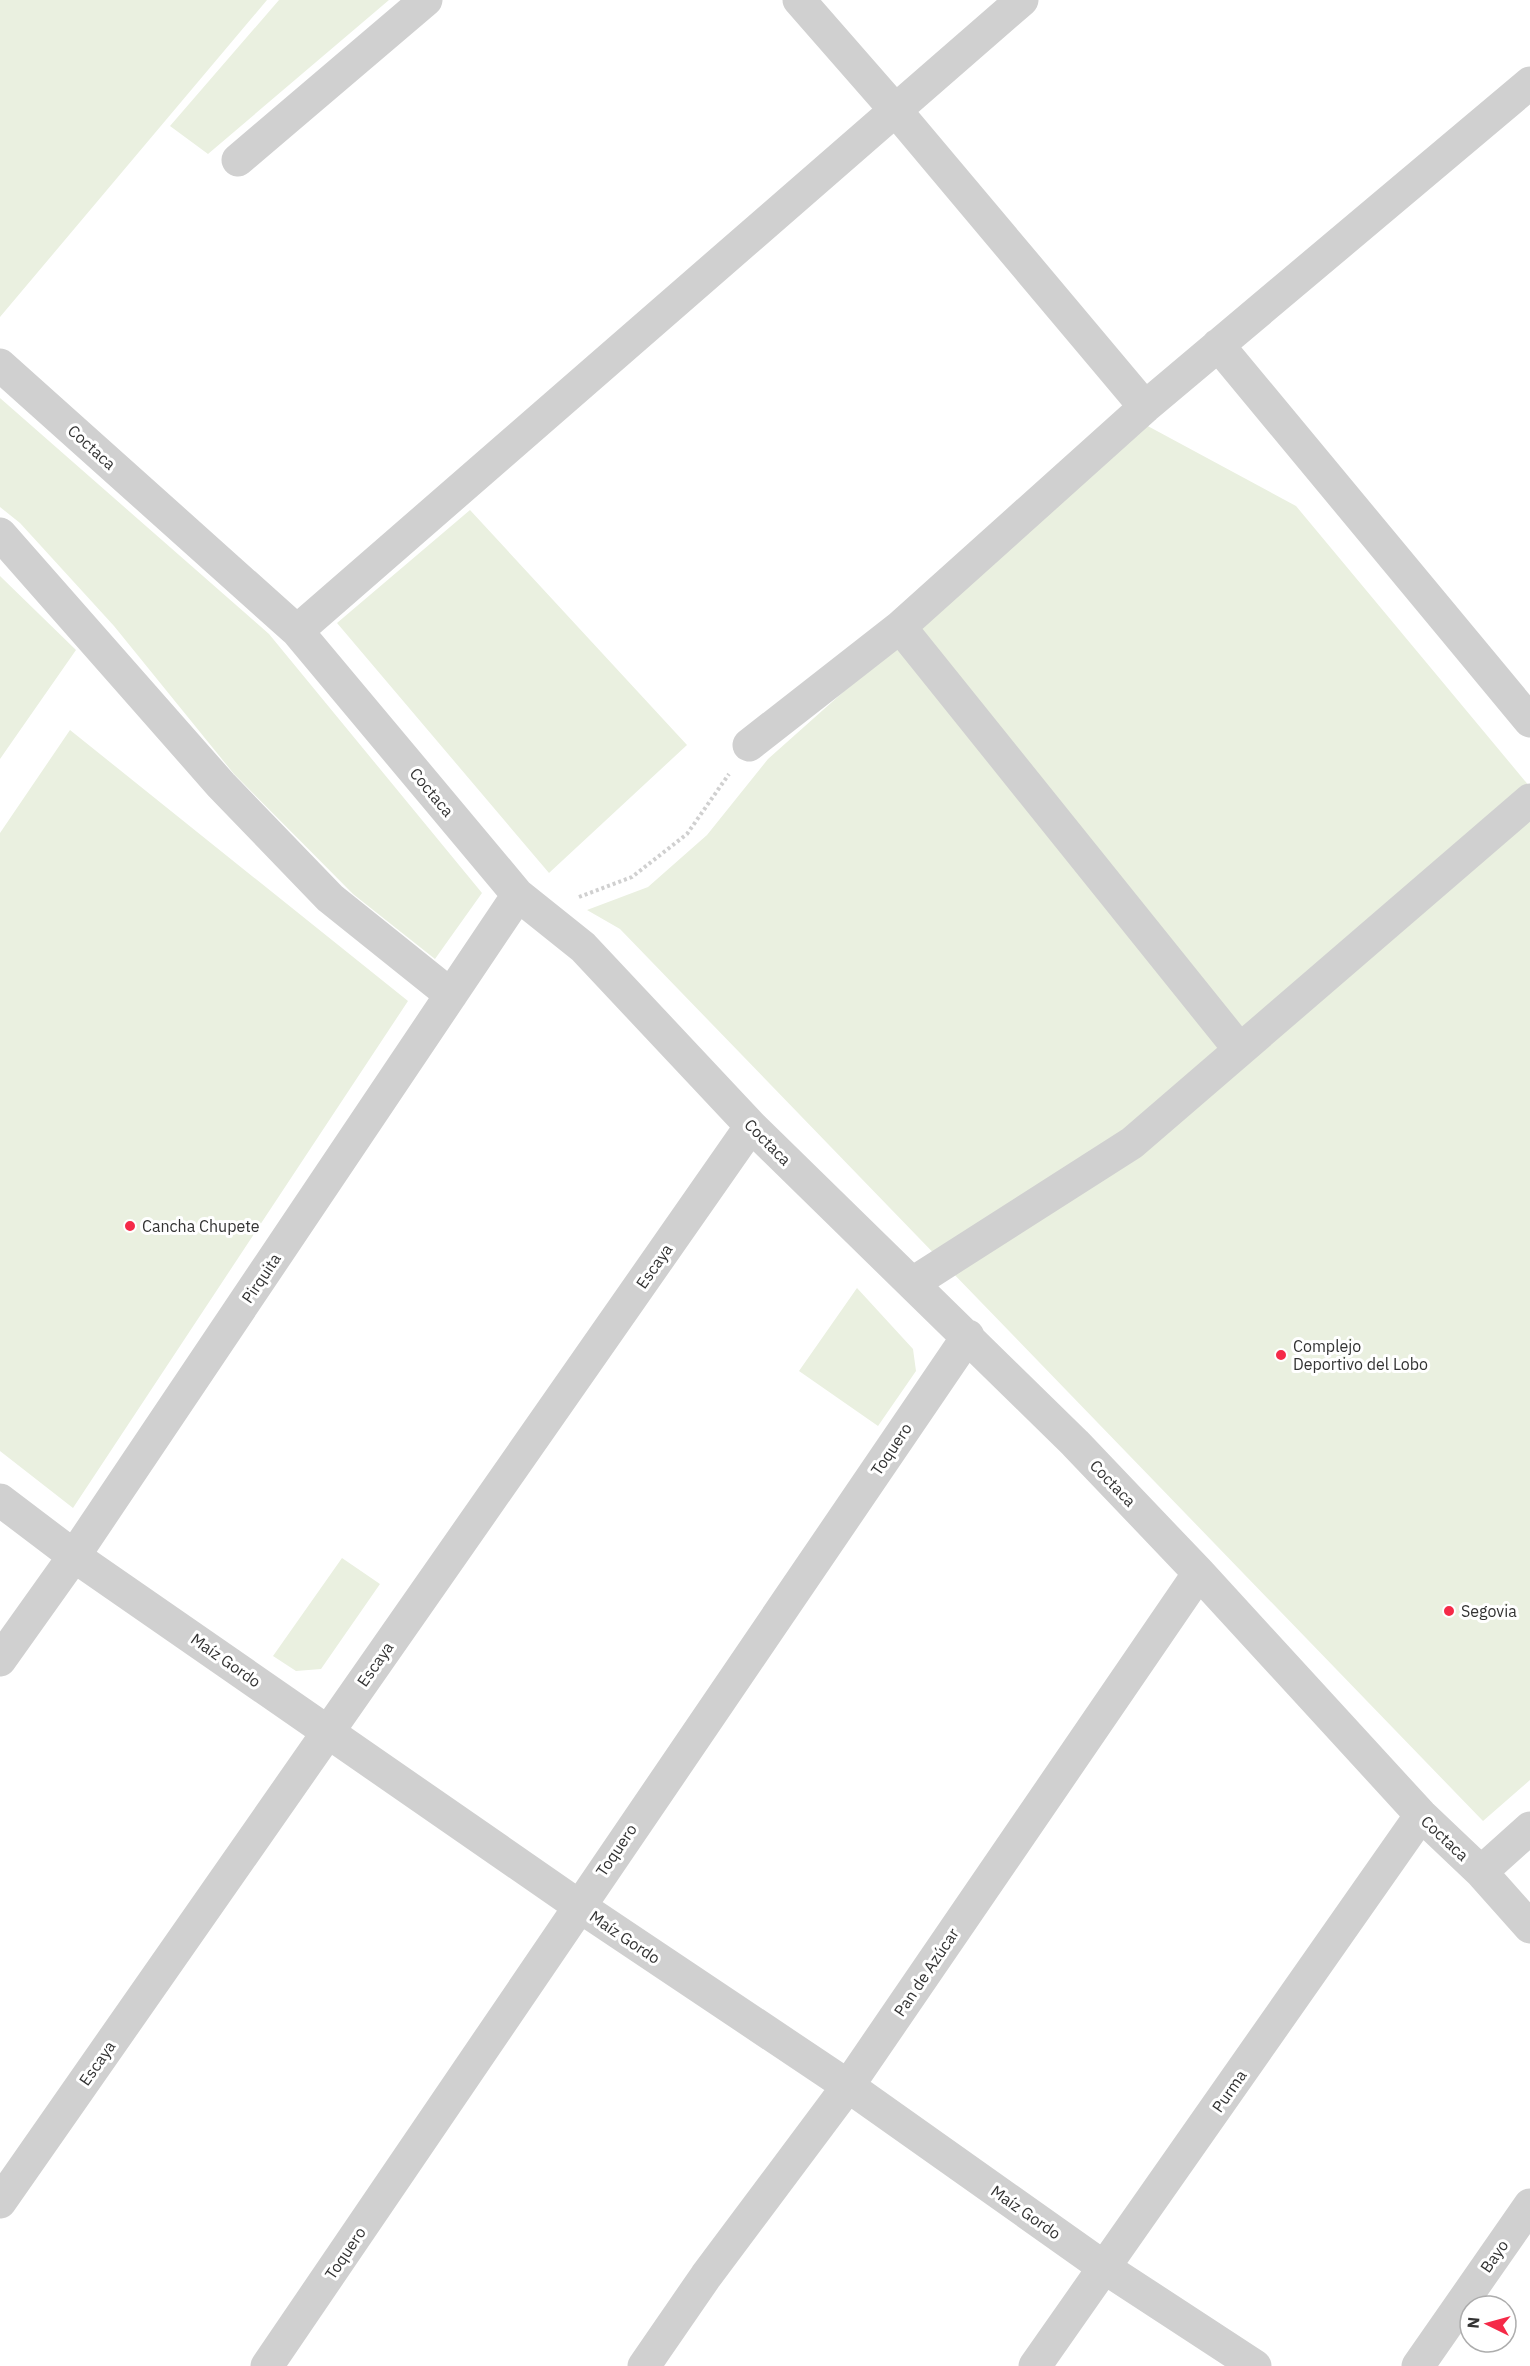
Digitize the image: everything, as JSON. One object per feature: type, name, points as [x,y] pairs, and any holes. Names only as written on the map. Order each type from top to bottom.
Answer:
[{"type":"street","points":[[238,160],[426,0]]},
{"type":"street","points":[[799,0],[897,112],[1145,407]]},
{"type":"street","points":[[297,631],[897,112],[1022,0]]},
{"type":"street","points":[[749,745],[900,627],[1145,407],[1529,86]]},
{"type":"street","points":[[1218,345],[1530,721]]},
{"type":"street","name":"Coctaca","points":[[0,365],[297,631],[529,903],[583,947],[751,1126],[968,1336],[1199,1573],[1421,1815],[1481,1872],[1530,1927]]},
{"type":"street","points":[[0,534],[221,785],[330,898],[451,995]]},
{"type":"street","points":[[900,627],[1240,1050]]},
{"type":"street","points":[[913,1283],[1132,1143],[1530,800]]},
{"type":"street","name":"Pirquita","points":[[0,1660],[75,1556],[451,995],[529,903]]},
{"type":"street","name":"Escaya","points":[[0,2202],[751,1126]]},
{"type":"street","name":"Toquero","points":[[267,2366],[968,1336]]},
{"type":"street","name":"Maíz Gordo","points":[[0,1500],[75,1556],[579,1905],[848,2086],[1105,2268],[1255,2366]]},
{"type":"street","name":"Pan de Azúcar","points":[[644,2366],[706,2276],[848,2086],[1199,1573]]},
{"type":"street","name":"Purma","points":[[1035,2366],[1421,1815]]},
{"type":"street","points":[[1481,1872],[1530,1828]]},
{"type":"street","name":"Bayo","points":[[1418,2366],[1530,2205]]},
{"type":"path","points":[[529,903],[632,878],[687,834],[749,745]]},
{"type":"green space","points":[[0,0],[267,0],[0,317]]},
{"type":"green space","points":[[279,0],[389,0],[208,154],[170,126]]},
{"type":"green space","points":[[0,398],[269,634],[482,893],[435,959],[353,894],[234,774],[114,626],[20,523],[0,507]]},
{"type":"green space","name":"Complejo Deportivo del Lobo","points":[[1144,424],[1296,506],[1530,787],[1530,1780],[1483,1821],[620,929],[587,910],[648,887],[707,835],[768,759]]},
{"type":"green space","points":[[470,510],[687,745],[549,873],[337,623]]},
{"type":"green space","points":[[0,576],[76,650],[0,759]]},
{"type":"green space","name":"Cancha Chupete","points":[[70,730],[408,1001],[73,1508],[0,1451],[0,833]]},
{"type":"green space","points":[[857,1288],[913,1349],[916,1371],[878,1426],[799,1371]]},
{"type":"green space","points":[[342,1558],[380,1584],[321,1669],[296,1671],[273,1656]]},
{"type":"place","name":"Cancha Chupete","points":[[130,1226]]},
{"type":"place","name":"Complejo Deportivo del Lobo","points":[[1281,1355]]},
{"type":"place","name":"Segovia","points":[[1449,1611]]}]
